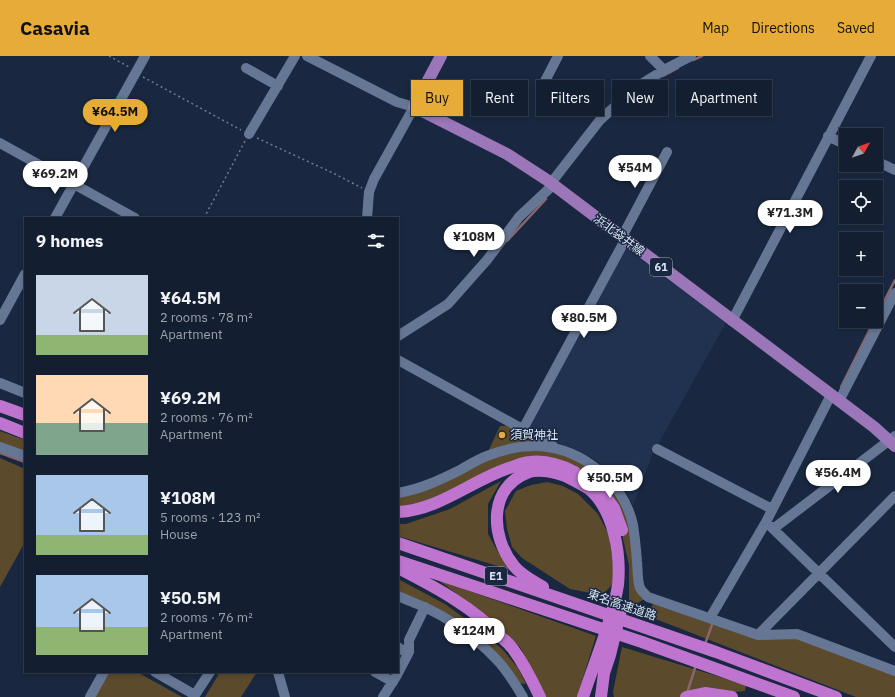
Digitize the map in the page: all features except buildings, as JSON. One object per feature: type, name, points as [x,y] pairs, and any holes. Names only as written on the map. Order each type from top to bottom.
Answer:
[{"type":"highway","points":[[0,406],[24,415]]},
{"type":"highway","points":[[0,423],[24,433]]},
{"type":"highway","points":[[399,512],[431,506],[499,471],[530,462],[546,462],[563,466],[581,474],[594,484],[614,508],[623,533],[625,560],[623,604],[604,673],[600,697]]},
{"type":"highway","points":[[570,601],[531,580],[515,567],[504,552],[498,534],[496,518],[498,506],[503,494],[509,485],[521,476],[531,472],[545,471],[560,474],[577,482],[589,490],[596,497],[606,512],[614,535],[618,559],[616,600],[583,697]]},
{"type":"highway","name":"東名高速道路","points":[[399,543],[716,652],[836,697]]},
{"type":"highway","name":"E1","points":[[399,561],[642,642],[794,697]]},
{"type":"highway","points":[[399,568],[448,595],[491,626],[512,648],[528,671],[540,697]]},
{"type":"highway","points":[[686,697],[705,693],[732,697]]},
{"type":"main road","points":[[428,80],[441,56]]},
{"type":"main road","name":"浜北袋井線","points":[[432,116],[506,154],[552,184],[893,441]]},
{"type":"street","points":[[56,217],[145,56]]},
{"type":"street","points":[[249,134],[295,56]]},
{"type":"street","points":[[307,56],[397,102],[411,106]]},
{"type":"street","points":[[546,80],[558,56]]},
{"type":"street","points":[[650,56],[664,70]]},
{"type":"street","points":[[399,335],[448,304],[487,260],[519,217],[552,184],[600,120],[643,83],[691,56]]},
{"type":"street","points":[[732,321],[871,56]]},
{"type":"street","points":[[246,68],[278,86]]},
{"type":"street","points":[[367,217],[369,192],[374,179],[411,112]]},
{"type":"street","points":[[828,136],[839,142]]},
{"type":"street","points":[[0,143],[133,217]]},
{"type":"street","points":[[523,429],[624,238],[667,152]]},
{"type":"street","points":[[883,164],[895,170]]},
{"type":"street","points":[[0,320],[24,276]]},
{"type":"street","points":[[770,526],[772,509],[895,293]]},
{"type":"street","points":[[399,361],[560,450]]},
{"type":"street","points":[[0,383],[24,393]]},
{"type":"street","points":[[710,618],[770,526],[893,441]]},
{"type":"street","points":[[399,493],[425,486],[486,456],[502,451],[521,447],[548,446],[575,455],[602,472],[616,488],[626,505],[633,524],[640,588],[648,597],[758,635],[797,634],[895,671]]},
{"type":"street","points":[[0,447],[24,456]]},
{"type":"street","points":[[657,449],[772,509]]},
{"type":"street","points":[[758,635],[895,496]]},
{"type":"street","points":[[770,526],[895,648]]},
{"type":"street","points":[[399,596],[425,607],[455,624],[479,642],[512,678],[523,697]]},
{"type":"street","points":[[399,671],[409,652],[409,640],[425,607]]},
{"type":"street","points":[[399,648],[408,654]]},
{"type":"street","points":[[90,697],[103,673]]},
{"type":"street","points":[[157,673],[195,695],[209,673]]},
{"type":"street","points":[[278,673],[285,697]]},
{"type":"street","points":[[377,673],[393,682]]},
{"type":"street","points":[[383,697],[398,673]]},
{"type":"path","points":[[109,56],[249,134],[369,192]]},
{"type":"path","points":[[205,217],[249,134]]},
{"type":"shaded area","points":[[625,248],[726,323],[652,455],[633,506],[618,478],[594,459],[529,428]]},
{"type":"shaded area","points":[[516,425],[575,455],[612,484],[629,514],[642,592],[648,597],[629,608],[629,565],[621,530],[609,494],[575,465],[536,459],[399,511],[399,495],[486,456],[500,426]]},
{"type":"shaded area","points":[[0,431],[24,440],[24,454],[0,444]]},
{"type":"shaded area","points":[[0,458],[24,469],[24,544],[0,587]]},
{"type":"shaded area","points":[[501,481],[488,504],[488,534],[498,552],[514,571],[399,536],[399,524],[406,524],[450,509]]},
{"type":"shaded area","points":[[547,482],[563,486],[578,494],[598,514],[609,535],[614,570],[612,585],[606,591],[600,594],[570,589],[522,558],[512,547],[507,529],[505,511],[516,491],[531,485]]},
{"type":"shaded area","points":[[399,580],[445,604],[479,629],[503,650],[518,668],[526,684],[519,683],[492,648],[399,594]]},
{"type":"shaded area","points":[[438,580],[596,636],[577,697],[546,697],[520,647],[496,624]]},
{"type":"shaded area","points":[[653,604],[749,637],[797,634],[895,676],[895,697],[856,697],[648,616]]},
{"type":"shaded area","points":[[622,647],[746,685],[745,691],[689,697],[614,697],[613,692]]},
{"type":"shaded area","points":[[108,673],[139,673],[182,697],[95,697]]},
{"type":"shaded area","points":[[219,673],[256,673],[241,697],[205,697]]},
{"type":"waterway","points":[[693,60],[702,56]]},
{"type":"waterway","points":[[663,76],[678,68]]},
{"type":"waterway","points":[[507,241],[546,199]]},
{"type":"waterway","points":[[883,303],[895,280]]},
{"type":"waterway","points":[[841,387],[870,328]]},
{"type":"waterway","points":[[0,453],[24,462]]},
{"type":"waterway","points":[[705,644],[713,622]]},
{"type":"waterway","points":[[687,693],[696,665]]},
{"type":"place","name":"須賀神社","points":[[502,435]]}]
